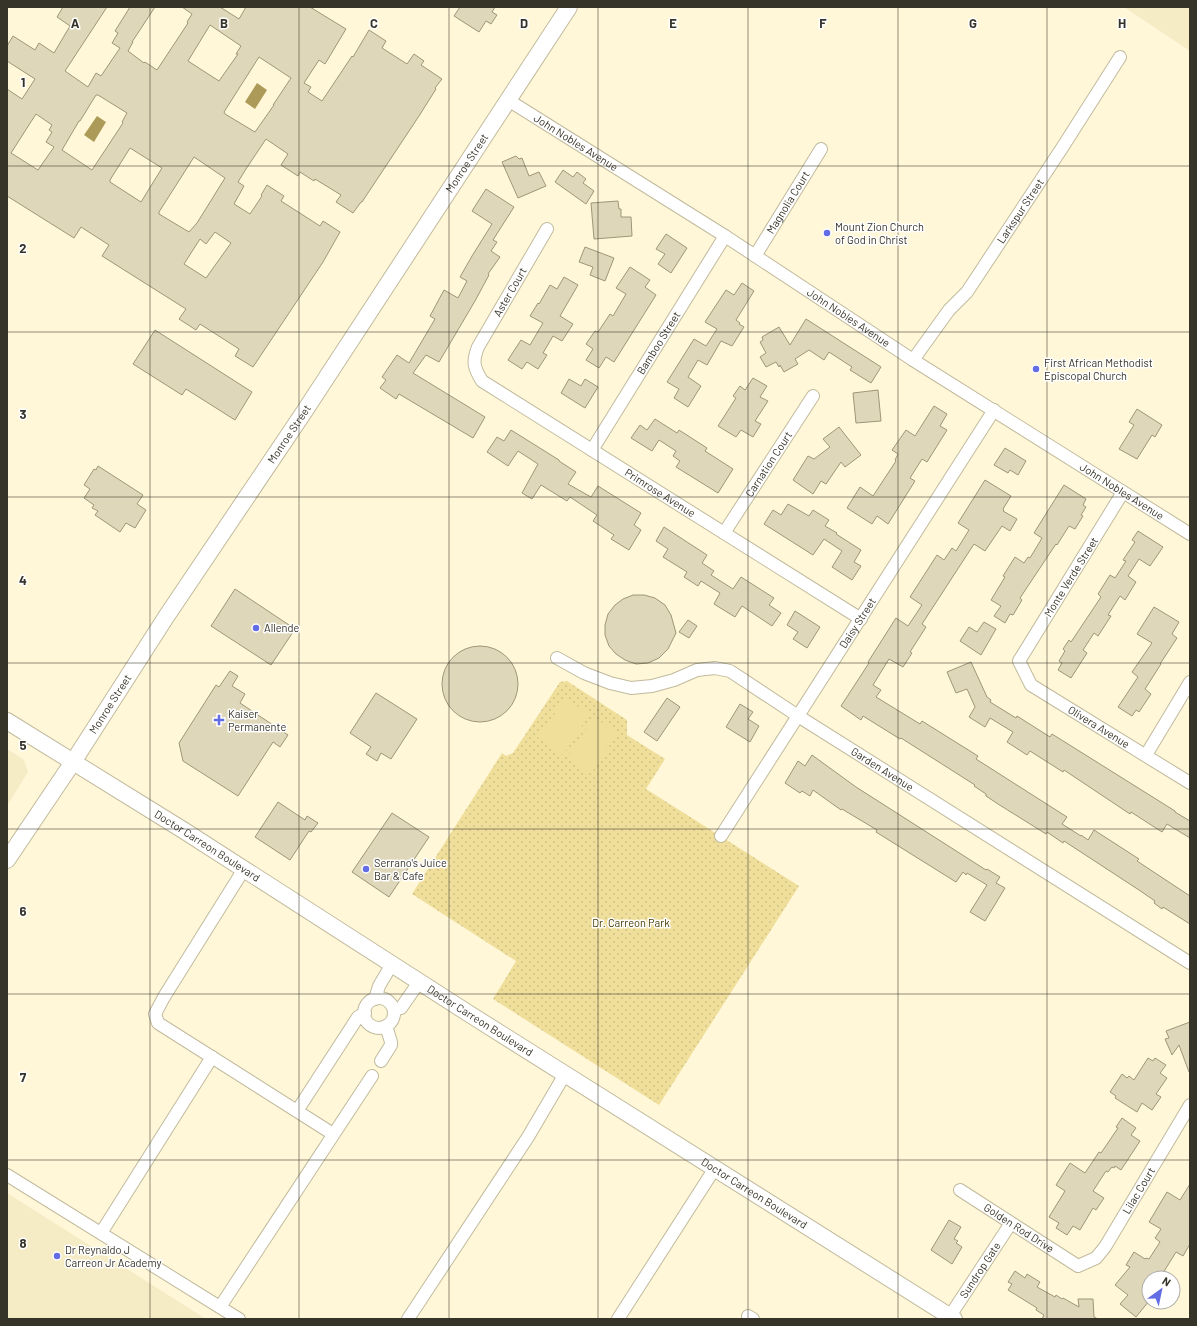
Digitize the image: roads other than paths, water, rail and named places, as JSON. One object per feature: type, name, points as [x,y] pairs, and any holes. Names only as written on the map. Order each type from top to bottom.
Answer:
[{"type":"main road","name":"Monroe Street","points":[[7,860],[73,762],[166,617],[304,412],[569,7]]},
{"type":"main road","name":"Doctor Carreon Boulevard","points":[[7,721],[244,869],[419,982],[952,1318]]},
{"type":"street","name":"Larkspur Street","points":[[913,360],[949,310],[967,292],[1120,57]]},
{"type":"street","name":"John Nobles Avenue","points":[[508,100],[725,236],[913,360],[1190,534]]},
{"type":"street","name":"Magnolia Court","points":[[755,256],[821,149]]},
{"type":"street","name":"Aster Court","points":[[475,355],[478,347],[547,229]]},
{"type":"street","name":"Bamboo Street","points":[[592,450],[725,236]]},
{"type":"street","name":"Primrose Avenue","points":[[475,355],[474,364],[476,372],[482,381],[861,619]]},
{"type":"street","name":"Carnation Court","points":[[724,533],[813,396]]},
{"type":"street","name":"Daisy Street","points":[[721,836],[994,410]]},
{"type":"street","name":"Monte Verde Street","points":[[1019,661],[1123,492]]},
{"type":"street","name":"Garden Avenue","points":[[557,658],[590,675],[610,683],[631,688],[652,686],[674,680],[697,670],[715,668],[730,671],[798,716],[1190,963]]},
{"type":"street","name":"Olivera Avenue","points":[[1019,661],[1031,685],[1190,783]]},
{"type":"street","points":[[1146,755],[1190,682]]},
{"type":"street","points":[[244,869],[164,997],[155,1014],[158,1023],[333,1134]]},
{"type":"street","points":[[375,998],[385,1000],[394,1010],[393,1020],[381,1028],[372,1026],[368,1022],[365,1008],[375,998],[379,986],[392,964]]},
{"type":"street","points":[[394,1010],[401,1008],[419,982]]},
{"type":"street","points":[[297,1112],[358,1017],[365,1013]]},
{"type":"street","points":[[381,1062],[391,1045],[386,1026]]},
{"type":"street","points":[[101,1233],[212,1057]]},
{"type":"street","points":[[408,1319],[528,1137],[565,1074]]},
{"type":"street","points":[[220,1307],[372,1076]]},
{"type":"street","name":"Lilac Court","points":[[1078,1266],[1096,1258],[1105,1247],[1190,1105]]},
{"type":"street","points":[[618,1319],[715,1168]]},
{"type":"street","points":[[7,1175],[239,1319]]},
{"type":"street","name":"Golden Rod Drive","points":[[960,1190],[1078,1266]]},
{"type":"street","name":"Sundrop Gate","points":[[952,1318],[1011,1223]]},
{"type":"place","name":"Mount Zion Church of God in Christ","points":[[827,233]]},
{"type":"place","name":"First African Methodist Episcopal Church","points":[[1036,369]]},
{"type":"place","name":"Allende","points":[[256,628]]},
{"type":"place","name":"Kaiser Permanente","points":[[219,720]]},
{"type":"place","name":"Serrano's Juice Bar & Cafe","points":[[366,869]]},
{"type":"place","name":"Dr Reynaldo J Carreon Jr Academy","points":[[57,1256]]},
{"type":"park label","name":"Dr. Carreon Park","points":[[631,923]]}]
